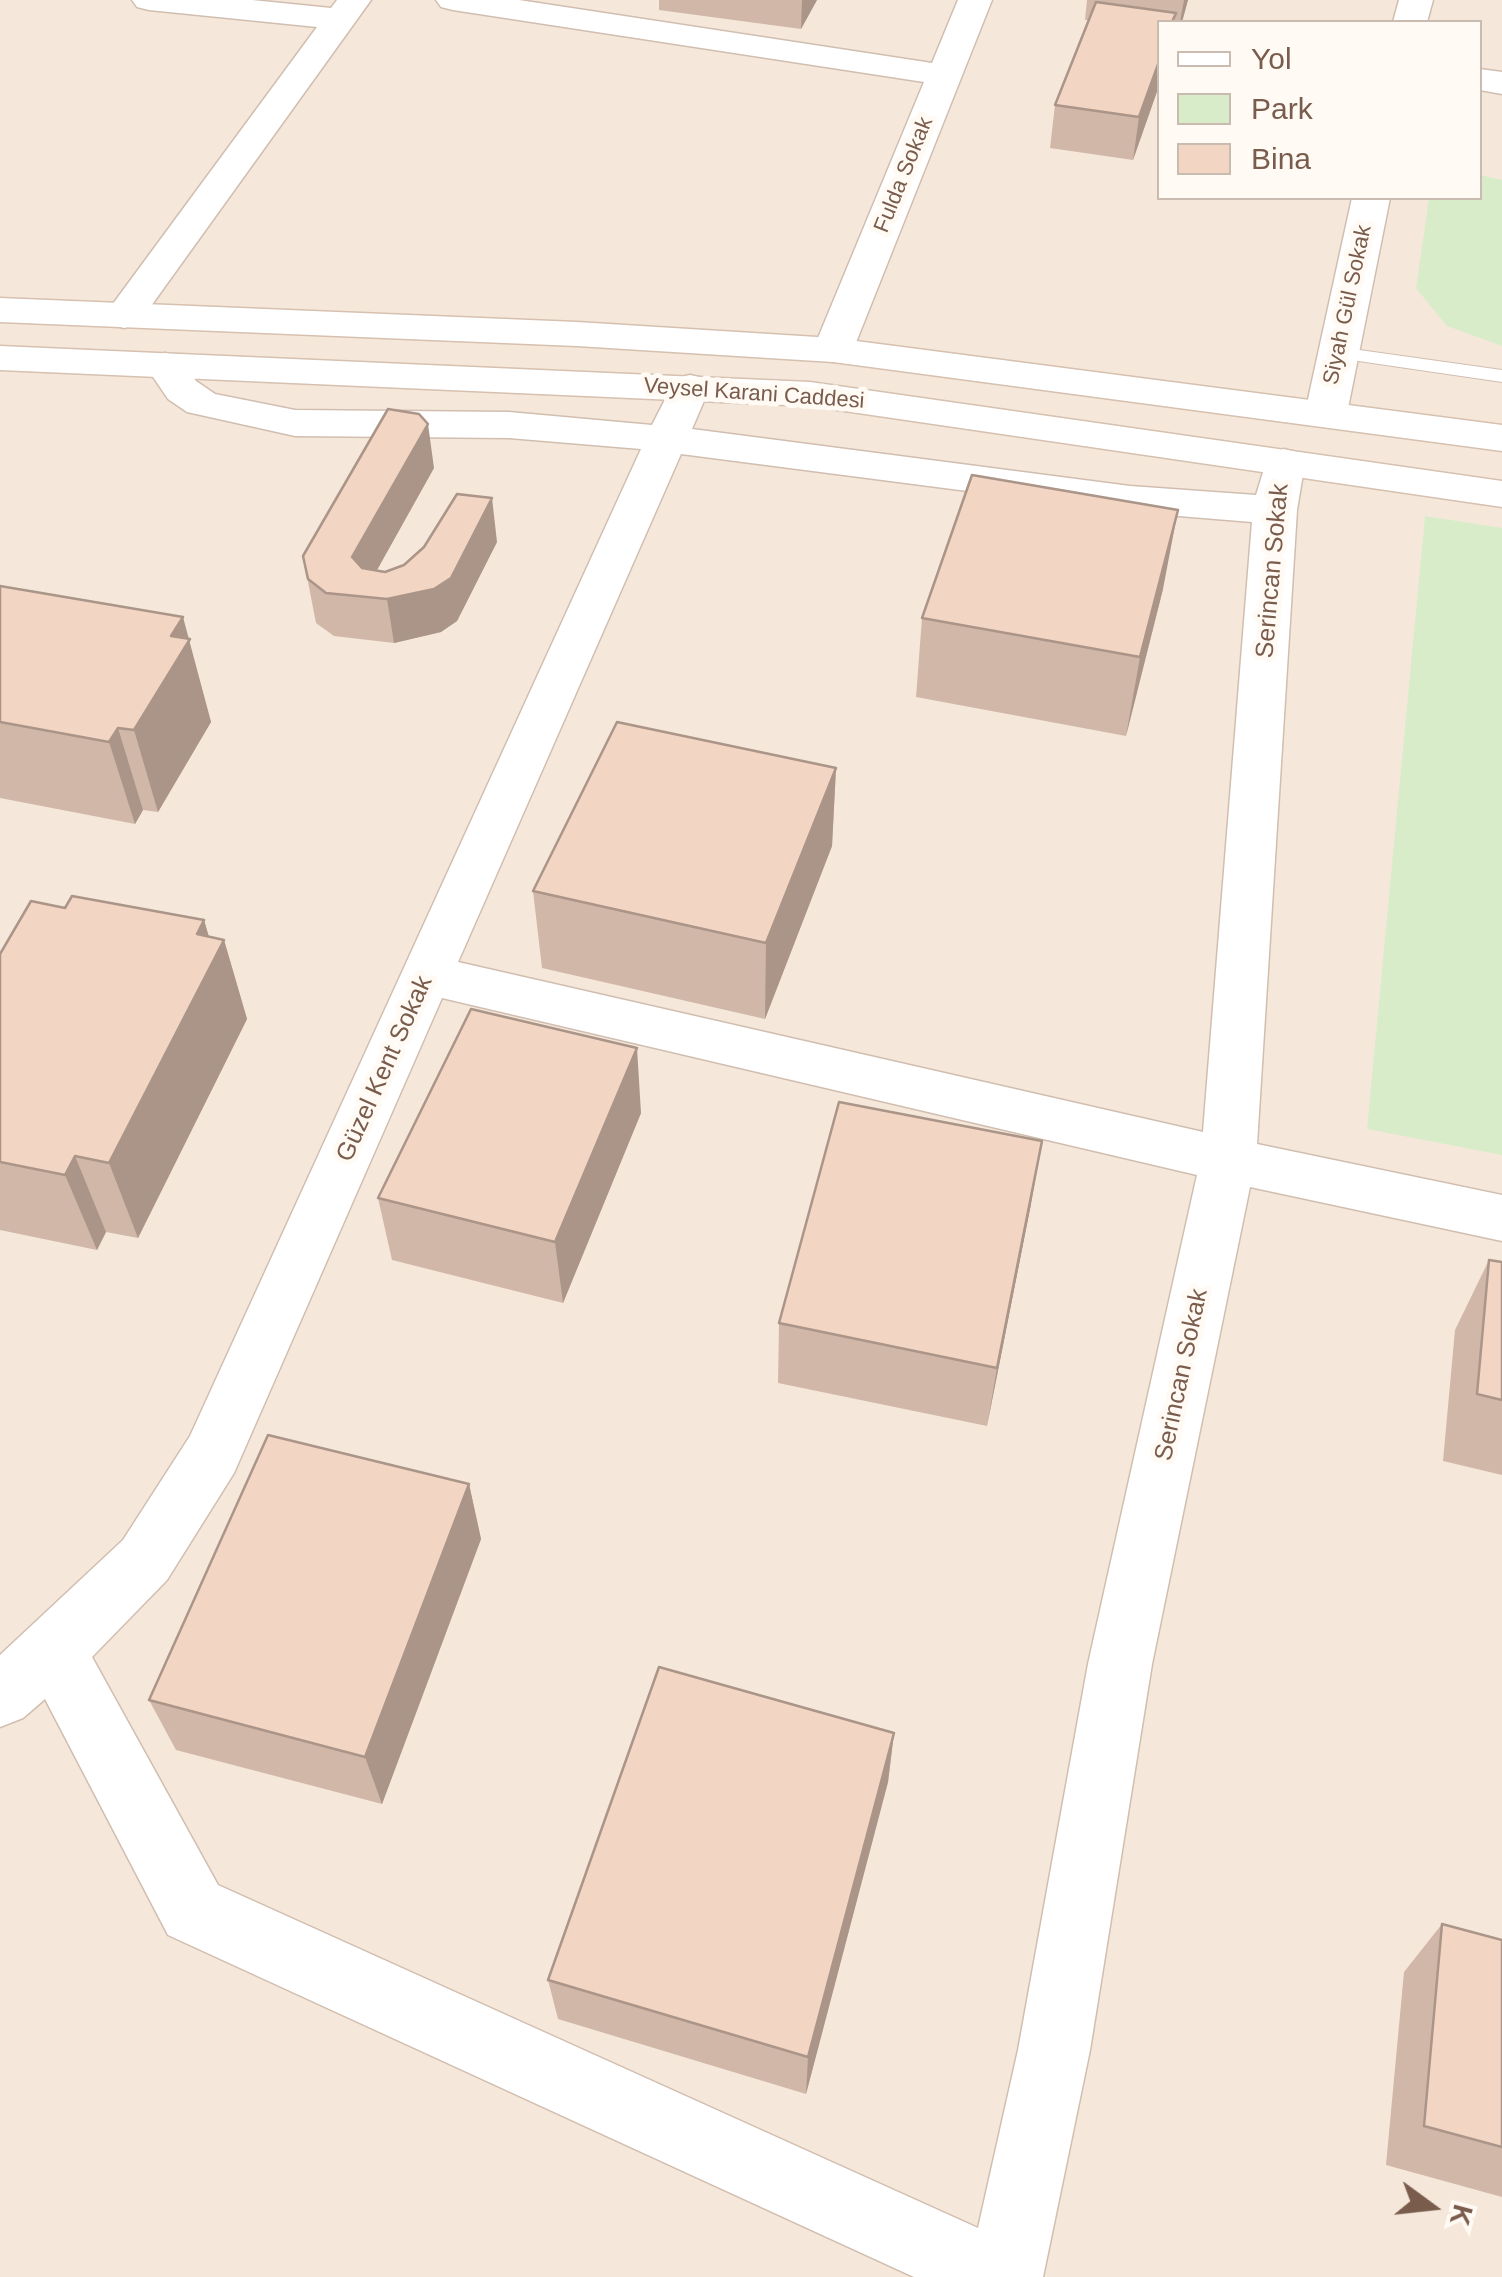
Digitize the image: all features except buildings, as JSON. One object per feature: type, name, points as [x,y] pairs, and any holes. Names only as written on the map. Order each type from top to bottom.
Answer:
[{"type":"street","points":[[149,0],[348,9]]},
{"type":"street","points":[[453,0],[945,75]]},
{"type":"street","name":"Fulda Sokak","points":[[833,350],[975,0]]},
{"type":"street","points":[[124,316],[348,9]]},
{"type":"street","name":"Siyah Gül Sokak","points":[[1326,413],[1371,200]]},
{"type":"street","name":"Veysel Karani Caddesi","points":[[0,310],[577,334],[833,350],[1502,438]]},
{"type":"street","name":"Veysel Karani Caddesi","points":[[0,358],[810,394],[1279,486],[1502,494]]},
{"type":"street","points":[[165,364],[182,390],[202,402],[295,423],[509,425],[668,439],[1130,498],[1279,486]]},
{"type":"street","name":"Güzel Kent Sokak","points":[[0,1696],[54,1651],[145,1560],[212,1454],[690,388]]},
{"type":"street","name":"Serincan Sokak","points":[[1002,2277],[1054,2050],[1120,1664],[1228,1160],[1279,486]]},
{"type":"street","points":[[428,975],[1228,1160],[1502,1218]]},
{"type":"street","points":[[54,1651],[193,1910],[1002,2277]]},
{"type":"lane","points":[[1338,353],[1502,376]]},
{"type":"shaded area","points":[[0,0],[1502,0],[1502,2277],[0,2277]]},
{"type":"green space","points":[[1482,175],[1502,180],[1502,346],[1447,326],[1416,288],[1429,200],[1482,200]]},
{"type":"green space","points":[[1425,516],[1502,528],[1502,1155],[1367,1129]]}]
